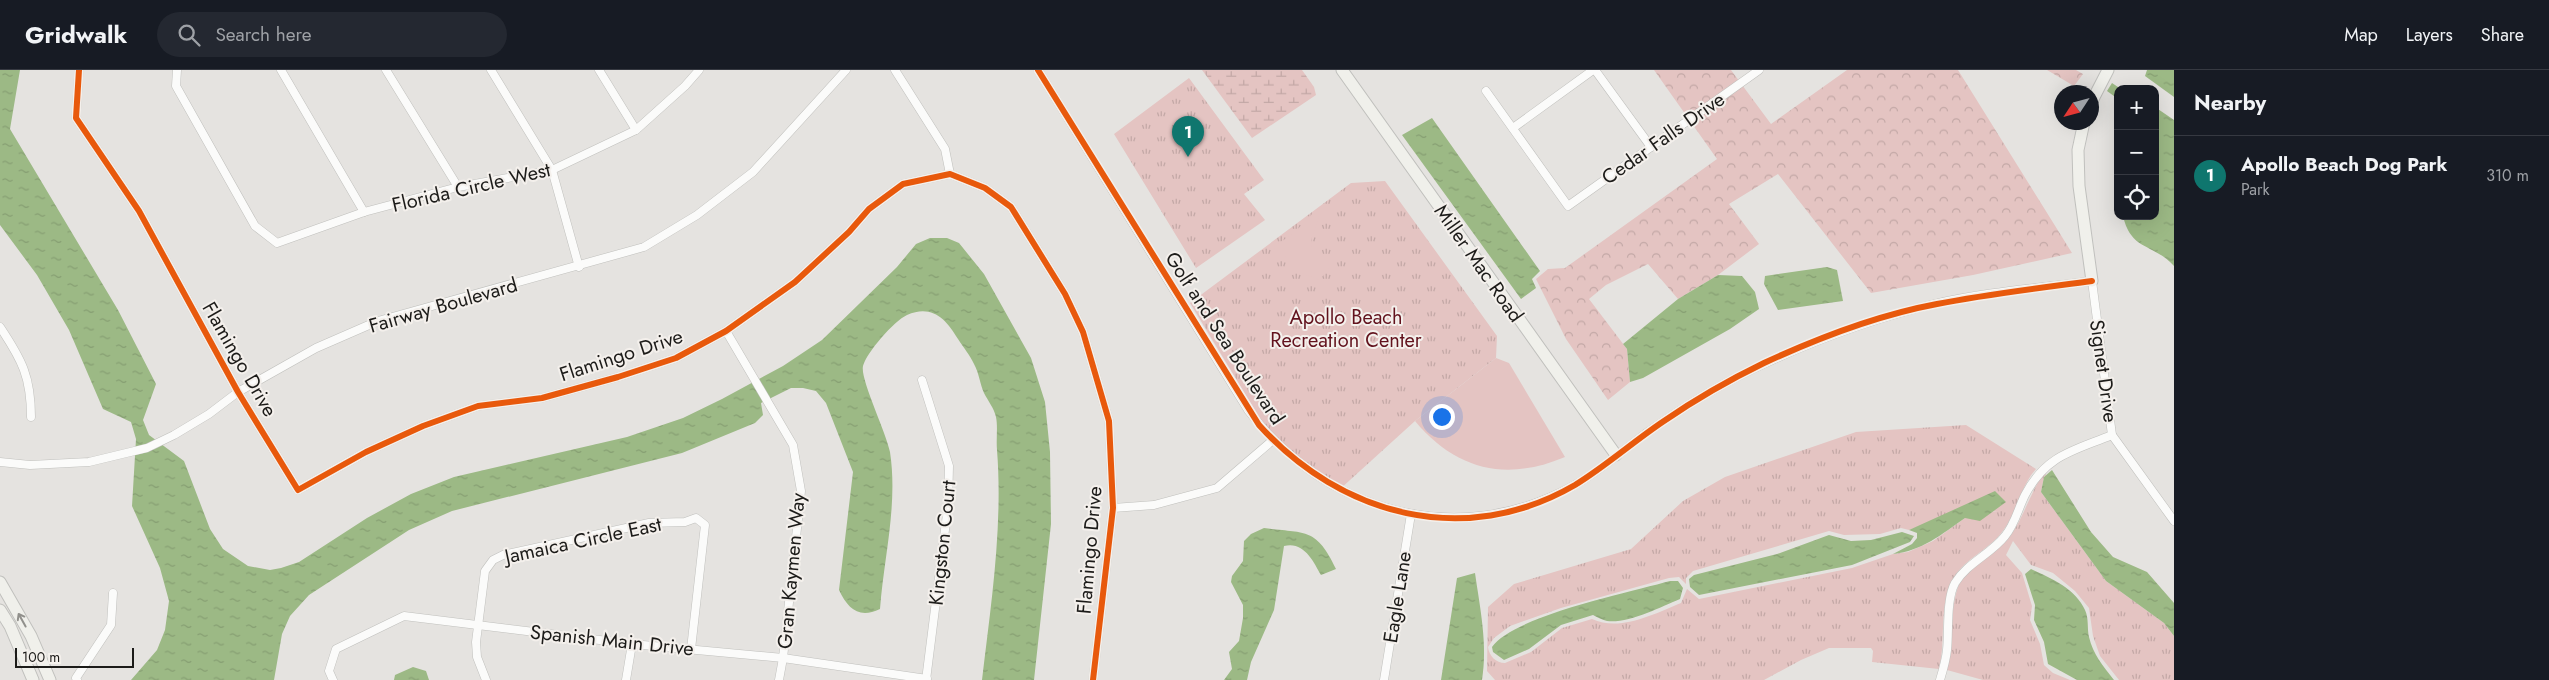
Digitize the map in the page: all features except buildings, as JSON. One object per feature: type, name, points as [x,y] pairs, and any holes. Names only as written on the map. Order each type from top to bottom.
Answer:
[{"type":"street","name":"Flamingo Drive","points":[[79,70],[76,118],[139,211],[238,392],[298,490],[366,452],[423,426],[478,406],[542,398],[618,377],[676,358],[726,331],[795,282],[849,232],[869,209],[903,184],[950,174],[985,188],[1011,207],[1065,294],[1083,332],[1109,421],[1113,508],[1092,680]]},
{"type":"street","name":"Florida Circle West","points":[[177,70],[176,86],[255,226],[277,243],[364,212],[458,187],[552,170],[636,130],[685,86],[699,70]]},
{"type":"street","points":[[281,70],[364,212]]},
{"type":"street","points":[[386,70],[458,187]]},
{"type":"street","points":[[491,70],[552,170],[579,267]]},
{"type":"street","points":[[599,70],[636,130]]},
{"type":"street","name":"Fairway Boulevard","points":[[0,462],[30,465],[74,463],[118,456],[147,448],[174,435],[209,414],[238,392],[316,348],[378,321],[644,248],[697,215],[753,172],[846,70]]},
{"type":"street","points":[[895,70],[945,150],[950,174]]},
{"type":"street","name":"Golf and Sea Boulevard","points":[[1038,70],[1248,410],[1273,440],[1312,473],[1351,496],[1371,504],[1412,514],[1465,517],[1502,513],[1522,507],[1575,484],[1665,420],[1715,389],[1763,364],[1830,335],[1935,304],[2092,281]]},
{"type":"street","name":"Miller Mac Road","points":[[1342,70],[1616,455]]},
{"type":"street","points":[[1486,91],[1512,128],[1594,70],[1651,148]]},
{"type":"street","name":"Cedar Falls Drive","points":[[1512,128],[1568,206],[1759,70]]},
{"type":"street","points":[[2099,87],[2108,70]]},
{"type":"street","points":[[2082,130],[2078,150],[2079,186],[2092,281]]},
{"type":"street","name":"Signet Drive","points":[[2092,281],[2112,435],[2174,521]]},
{"type":"street","points":[[0,328],[17,352],[31,389],[31,417]]},
{"type":"street","name":"Gran Kaymen Way","points":[[726,331],[793,445],[801,491],[779,680]]},
{"type":"street","name":"Kingston Court","points":[[922,380],[949,466],[948,506],[927,680]]},
{"type":"street","points":[[1940,680],[1947,653],[1950,607],[1955,584],[1970,566],[2005,536],[2012,526],[2031,484],[2045,466],[2062,455],[2112,435]]},
{"type":"street","points":[[1113,508],[1154,506],[1217,488],[1273,440]]},
{"type":"street","name":"Eagle Lane","points":[[1384,680],[1412,514]]},
{"type":"street","name":"Jamaica Circle East","points":[[478,626],[485,571],[493,560],[503,555],[649,523],[684,522],[696,518],[705,525],[691,648]]},
{"type":"street","points":[[0,582],[31,636],[50,680]]},
{"type":"street","points":[[77,680],[76,678],[112,625],[113,593]]},
{"type":"street","points":[[0,610],[10,626],[33,680]]},
{"type":"street","name":"Spanish Main Drive","points":[[333,680],[329,671],[336,649],[404,616],[632,644],[783,658],[927,680]]},
{"type":"street","points":[[478,626],[477,657],[486,680]]},
{"type":"street","points":[[626,680],[632,644]]},
{"type":"green space","points":[[1202,70],[1302,70],[1314,87],[1316,95],[1252,138]]},
{"type":"green space","points":[[1654,70],[1731,70],[1771,124],[1847,70],[1958,70],[2072,253],[1973,275],[1871,293],[1778,174],[1729,204],[1759,244],[1718,275],[1678,299],[1648,264],[1606,285],[1589,299],[1627,349],[1630,382],[1608,400],[1566,339],[1536,279],[1548,269],[1565,268],[1717,159]]},
{"type":"green space","points":[[2047,70],[2076,70],[2083,74],[2075,85]]},
{"type":"green space","points":[[1189,78],[1264,180],[1244,194],[1265,220],[1196,268],[1114,134]]},
{"type":"green space","name":"Apollo Beach Recreation Center","points":[[1385,181],[1497,336],[1496,358],[1415,421],[1339,490],[1273,440],[1190,303],[1351,183]]},
{"type":"green space","points":[[1314,212],[1317,212],[1319,216],[1312,237],[1311,247],[1329,269],[1319,280],[1301,273],[1296,263],[1274,249],[1275,246],[1295,232]]},
{"type":"green space","points":[[1496,358],[1509,363],[1565,457],[1543,465],[1522,469],[1502,470],[1483,467],[1465,461],[1447,451],[1415,421]]},
{"type":"green space","points":[[1966,425],[2036,469],[2026,484],[2002,532],[1990,545],[1961,568],[1951,583],[1945,603],[1939,669],[1872,662],[1873,651],[1871,648],[1829,648],[1801,660],[1764,680],[1495,680],[1487,671],[1488,607],[1514,584],[1631,549],[1683,501],[1725,477],[1856,432]],"holes":[[[1997,511],[1965,518],[1933,541],[1908,552],[1893,554],[1852,568],[1699,599],[1687,589],[1681,603],[1637,620],[1614,624],[1592,619],[1562,628],[1531,652],[1505,663],[1491,656],[1488,647],[1494,638],[1510,626],[1561,608],[1669,578],[1679,577],[1686,584],[1686,578],[1693,571],[1829,531],[1844,535],[1880,534],[1901,528],[1909,530],[1936,520]]]},
{"type":"green space","points":[[2044,473],[2046,475],[2041,492],[2106,581],[2164,623],[2174,636],[2174,680],[2119,680],[2100,656],[2093,636],[2089,608],[2075,591],[2053,573],[2031,565],[2013,541],[2006,555],[2022,573],[2032,606],[2030,620],[2040,644],[2044,665],[2053,673],[2070,680],[1983,680],[1947,670],[1953,607],[1958,587],[1973,567],[2007,540]]},
{"type":"water","points":[[0,70],[20,70],[10,129],[118,310],[156,384],[143,420],[149,435],[184,461],[210,529],[223,549],[248,566],[270,570],[299,562],[367,518],[411,494],[454,477],[627,437],[683,418],[783,366],[822,340],[897,267],[916,244],[930,238],[947,238],[959,243],[984,274],[1031,358],[1045,402],[1050,452],[1051,524],[1034,680],[982,680],[997,537],[996,417],[984,393],[972,361],[953,332],[937,315],[924,311],[907,315],[888,330],[875,345],[863,366],[865,382],[888,443],[892,472],[890,530],[880,609],[866,613],[855,610],[846,602],[839,590],[853,472],[826,403],[816,391],[791,388],[761,403],[763,415],[755,423],[682,453],[452,511],[409,530],[309,595],[290,616],[282,634],[274,680],[131,680],[157,650],[165,630],[169,601],[160,568],[132,506],[136,439],[131,422],[103,409],[69,330],[37,275],[0,225]]},
{"type":"water","points":[[2147,70],[2174,70],[2174,97],[2159,85],[2145,76]]},
{"type":"water","points":[[2112,83],[2115,85],[2114,96],[2107,91]]},
{"type":"water","points":[[2159,110],[2174,120],[2174,266],[2158,253],[2137,241],[2124,220],[2159,220]]},
{"type":"water","points":[[1432,118],[1540,271],[1532,279],[1536,288],[1521,299],[1402,135]]},
{"type":"water","points":[[1827,267],[1837,270],[1843,301],[1778,310],[1764,284],[1765,276]]},
{"type":"water","points":[[1718,275],[1742,276],[1755,292],[1759,309],[1730,329],[1643,378],[1630,382],[1627,349],[1623,344],[1678,299]]},
{"type":"water","points":[[2052,470],[2091,532],[2113,557],[2147,572],[2174,603],[2174,636],[2164,623],[2106,581],[2041,492],[2044,477]]},
{"type":"water","points":[[1995,491],[2006,502],[1980,521],[1965,518],[1922,546],[1893,554],[1912,544],[1917,538],[1917,533],[1909,530]]},
{"type":"water","points":[[1264,528],[1299,532],[1308,535],[1322,545],[1336,569],[1321,575],[1311,558],[1302,549],[1291,545],[1284,546],[1274,610],[1251,662],[1247,680],[1224,680],[1232,669],[1229,652],[1239,641],[1243,618],[1243,605],[1231,582],[1232,576],[1243,561],[1244,541],[1251,534]]},
{"type":"water","points":[[1902,532],[1914,536],[1910,542],[1852,565],[1699,595],[1690,587],[1689,579],[1694,575],[1777,554],[1829,535],[1851,541],[1871,540]]},
{"type":"water","points":[[2031,569],[2062,585],[2076,596],[2086,613],[2089,637],[2093,649],[2102,665],[2114,680],[2077,680],[2048,664],[2044,642],[2034,620],[2035,605],[2025,574]]},
{"type":"water","points":[[1475,573],[1484,640],[1482,680],[1441,680],[1457,578]]},
{"type":"water","points":[[1670,581],[1678,581],[1683,588],[1680,599],[1654,610],[1615,621],[1607,621],[1593,615],[1561,625],[1529,649],[1504,660],[1493,652],[1492,647],[1504,636],[1523,625],[1547,615]]},
{"type":"water","points":[[413,667],[426,671],[429,680],[394,680],[395,675]]},
{"type":"cycle path","points":[[79,70],[76,118],[139,211],[238,392],[298,490],[366,452],[423,426],[478,406],[542,398],[618,377],[676,358],[726,331],[795,282],[849,232],[869,209],[903,184],[950,174],[985,188],[1011,207],[1065,294],[1083,332],[1109,421],[1113,508],[1093,680]]},
{"type":"cycle path","points":[[1038,70],[1259,425],[1292,456],[1328,482],[1366,501],[1406,513],[1448,518],[1491,515],[1533,505],[1575,485],[1664,421],[1725,383],[1764,363],[1849,328],[1893,314],[1937,304],[2092,281]]},
{"type":"place","name":"Apollo Beach Dog Park","points":[[1188,157]]}]
